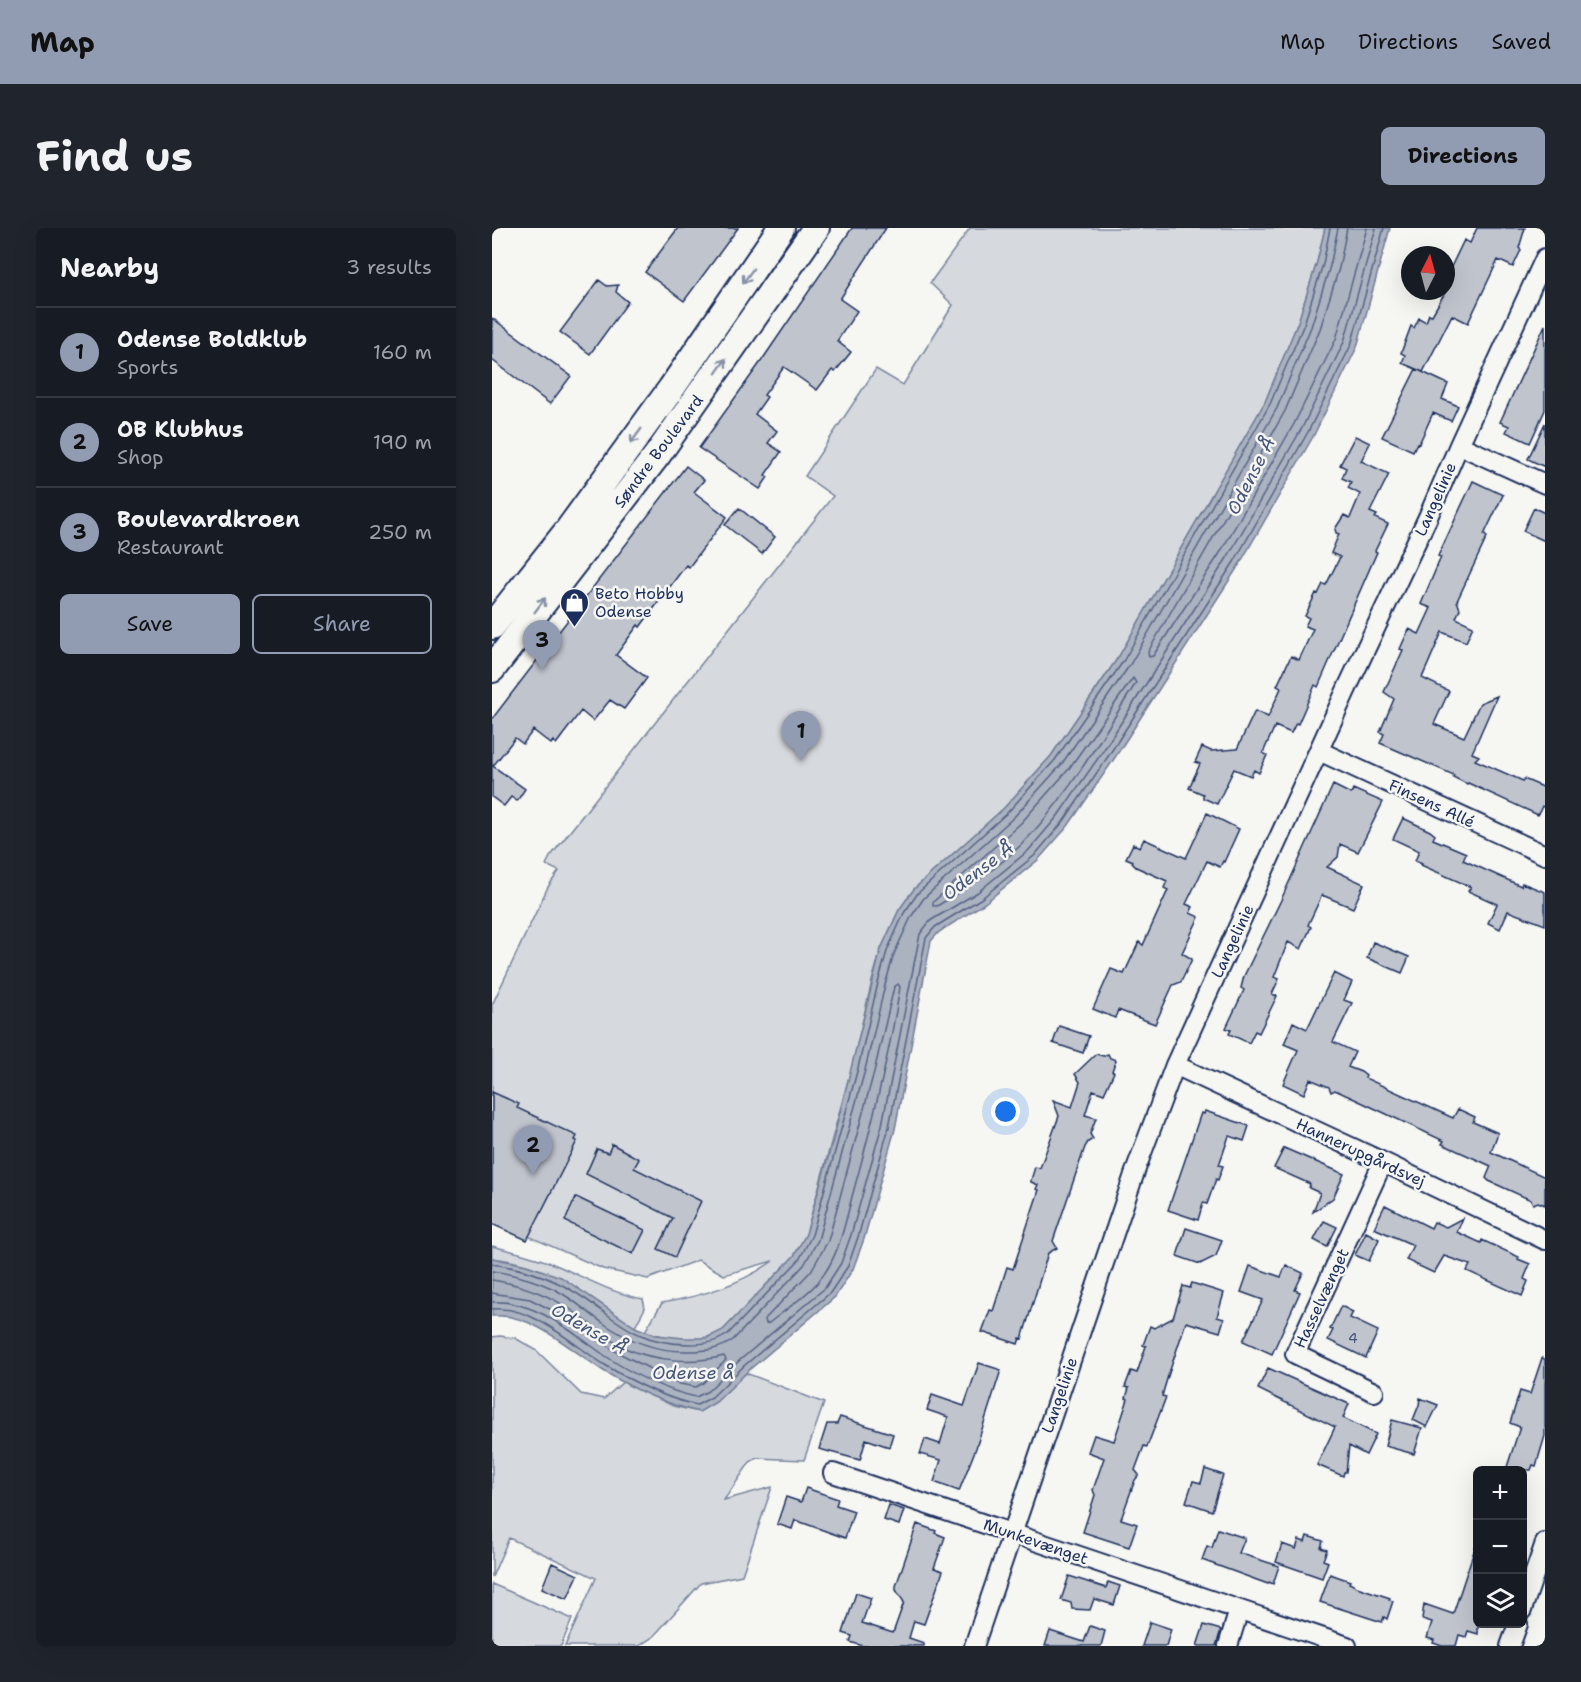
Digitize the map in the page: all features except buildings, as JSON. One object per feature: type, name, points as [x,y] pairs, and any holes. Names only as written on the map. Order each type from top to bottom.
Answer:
[{"type":"street","name":"Søndre Boulevard","points":[[492,626],[569,529],[671,389],[781,228]]},
{"type":"street","name":"Søndre Boulevard","points":[[492,669],[688,413],[816,228]]},
{"type":"street","name":"Langelinie","points":[[974,1646],[1141,1156],[1175,1065],[1545,258]]},
{"type":"street","points":[[1459,445],[1545,484]]},
{"type":"street","name":"Finsens Allé","points":[[1319,751],[1545,855]]},
{"type":"street","name":"Hannerupgårdsvej","points":[[1175,1065],[1545,1240]]},
{"type":"street","name":"Hasselvænget","points":[[1374,1392],[1295,1354],[1383,1162]]},
{"type":"street","name":"Munkevænget","points":[[833,1473],[1347,1646]]},
{"type":"street","points":[[1527,1595],[1545,1543]]},
{"type":"street","points":[[1228,1646],[1239,1610]]},
{"type":"street","points":[[1510,1646],[1516,1628]]},
{"type":"shaded area","points":[[970,228],[1325,228],[1298,322],[1265,402],[1119,656],[1051,756],[1004,808],[914,889],[899,910],[881,949],[806,1234],[794,1256],[723,1330],[696,1339],[654,1334],[645,1331],[662,1303],[691,1297],[734,1283],[773,1261],[724,1275],[698,1260],[648,1279],[603,1269],[492,1220],[492,1005],[548,887],[559,871],[546,865],[550,857],[833,496],[805,476],[876,369],[903,385],[953,305],[930,283]]},
{"type":"shaded area","points":[[492,1246],[544,1260],[607,1288],[643,1299],[645,1308],[635,1327],[552,1274],[534,1267],[492,1258]]},
{"type":"shaded area","points":[[492,1337],[515,1338],[536,1350],[581,1394],[604,1399],[624,1381],[673,1406],[699,1412],[716,1402],[746,1373],[824,1403],[804,1460],[757,1458],[750,1462],[724,1500],[772,1487],[742,1575],[701,1583],[653,1637],[639,1646],[565,1646],[596,1578],[509,1538],[492,1577]]},
{"type":"shaded area","points":[[492,1584],[572,1619],[561,1646],[492,1646]]},
{"type":"water","name":"Odense å","points":[[1325,228],[1390,228],[1357,347],[1314,435],[1239,565],[1068,826],[1038,860],[985,903],[939,932],[931,941],[895,1129],[864,1239],[853,1269],[835,1297],[749,1370],[716,1402],[699,1412],[661,1400],[625,1383],[536,1326],[507,1316],[492,1316],[492,1258],[526,1265],[561,1277],[635,1327],[656,1335],[707,1338],[723,1330],[794,1256],[806,1234],[833,1140],[881,949],[899,910],[914,889],[1004,808],[1051,756],[1119,656],[1265,402],[1298,322]]},
{"type":"place","name":"Beto Hobby Odense","points":[[574,628]]},
{"type":"place","name":"Boulevardkroen","points":[[542,670]]},
{"type":"place","name":"Odense Boldklub","points":[[801,761]]},
{"type":"place","name":"OB Klubhus","points":[[533,1175]]},
{"type":"water label","name":"Odense Å","points":[[1251,476]]},
{"type":"water label","name":"Odense Å","points":[[978,871]]},
{"type":"water label","name":"Odense Å","points":[[589,1329]]}]
